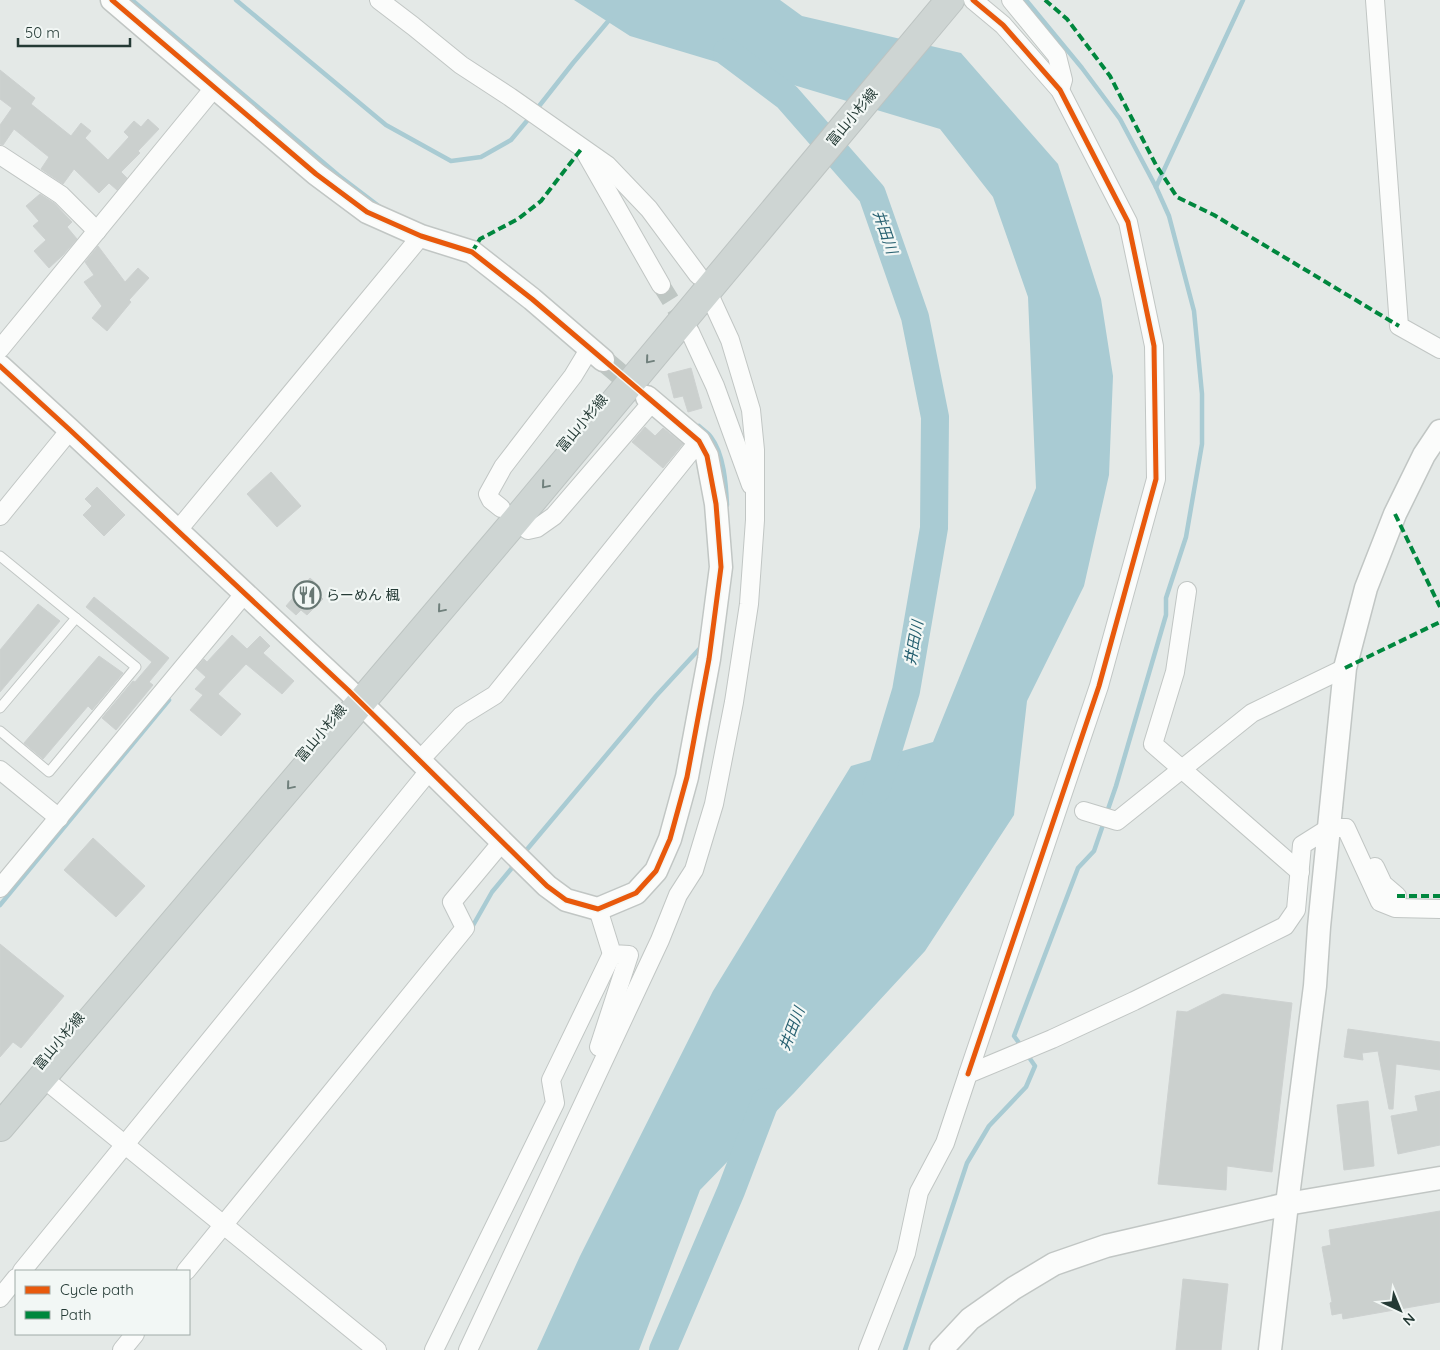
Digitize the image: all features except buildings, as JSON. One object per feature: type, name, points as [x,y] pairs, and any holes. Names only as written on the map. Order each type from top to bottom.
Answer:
[{"type":"main road","name":"富山小杉線","points":[[706,279],[928,0]]},
{"type":"main road","name":"富山小杉線","points":[[0,1098],[354,696],[706,279],[950,0]]},
{"type":"main road","name":"富山小杉線","points":[[0,1127],[43,1078],[354,696]]},
{"type":"street","points":[[0,366],[354,696],[547,886],[566,900],[598,909],[636,893],[656,871],[670,839],[687,777],[709,659],[721,567],[716,504],[707,456],[699,441],[650,399],[554,516],[537,528],[528,530],[491,500],[488,494],[502,467],[573,376],[597,354],[532,299],[472,252],[421,236],[366,212],[316,174],[112,0]]},
{"type":"street","points":[[379,0],[461,65],[607,165],[649,209],[706,279],[730,340],[751,410],[755,450],[755,520],[749,604],[734,702],[714,804],[694,870],[678,895],[656,949],[468,1350]]},
{"type":"street","points":[[868,1350],[906,1253],[919,1192],[945,1143],[1098,686],[1156,479],[1154,346],[1128,222],[1060,90],[1003,26],[973,0]]},
{"type":"street","points":[[1011,0],[1057,56],[1063,80],[1060,90]]},
{"type":"street","points":[[1375,0],[1398,326],[1440,349]]},
{"type":"street","points":[[0,349],[214,88]]},
{"type":"street","points":[[582,148],[661,285]]},
{"type":"street","points":[[0,155],[61,195],[97,231]]},
{"type":"street","points":[[178,530],[421,236]]},
{"type":"street","points":[[690,332],[715,386],[755,498]]},
{"type":"street","points":[[0,516],[70,430]]},
{"type":"street","points":[[1270,1350],[1315,986],[1338,828],[1345,668],[1366,588],[1395,514],[1424,455],[1440,431]]},
{"type":"street","points":[[23,1270],[424,766],[461,716],[495,695],[699,441]]},
{"type":"street","points":[[1187,592],[1175,672],[1153,744],[1300,872]]},
{"type":"street","points":[[0,888],[245,593]]},
{"type":"street","points":[[1084,811],[1117,821],[1252,713],[1345,668]]},
{"type":"street","points":[[0,770],[59,818]]},
{"type":"street","points":[[968,1074],[1052,1039],[1134,1001],[1285,926],[1296,910],[1302,845],[1338,828],[1360,836],[1384,884],[1397,896]]},
{"type":"street","points":[[1338,828],[1380,902],[1395,908],[1440,909]]},
{"type":"street","points":[[187,1270],[465,928],[452,902],[502,842]]},
{"type":"street","points":[[434,1350],[555,1104],[551,1080],[612,954],[598,909]]},
{"type":"street","points":[[598,1072],[599,1048],[629,955],[612,954]]},
{"type":"street","points":[[43,1078],[377,1350]]},
{"type":"street","points":[[940,1350],[970,1319],[1014,1288],[1054,1264],[1106,1246],[1287,1204],[1440,1178]]},
{"type":"street","points":[[0,1298],[15,1279]]},
{"type":"street","points":[[122,1350],[134,1335]]},
{"type":"lane","points":[[0,556],[136,667],[50,772],[0,731]]},
{"type":"lane","points":[[0,708],[76,618]]},
{"type":"water","points":[[574,0],[780,0],[802,16],[961,53],[1058,164],[1101,299],[1113,376],[1109,475],[1084,586],[1027,701],[1014,815],[925,951],[794,1093],[700,1190],[639,1350],[537,1350],[580,1256],[713,991],[851,766],[933,742],[1036,488],[1028,297],[993,197],[940,129],[630,36]]},
{"type":"waterway","points":[[132,0],[338,175],[380,207]]},
{"type":"waterway","points":[[236,0],[386,125],[451,161],[481,157],[511,140],[531,116]]},
{"type":"waterway","points":[[1026,0],[1082,68],[1120,119],[1169,216],[1194,311],[1202,394],[1202,444],[1186,537],[1166,598],[1166,615],[1106,815]]},
{"type":"waterway","points":[[1156,187],[1243,0]]},
{"type":"waterway","points":[[536,110],[610,19]]},
{"type":"waterway","name":"井田川","points":[[727,52],[787,97],[872,194],[915,317],[935,417],[934,528],[906,691],[876,790]]},
{"type":"waterway","points":[[699,426],[711,437],[722,460],[727,505]]},
{"type":"waterway","points":[[524,853],[656,696],[703,645]]},
{"type":"waterway","points":[[0,905],[169,700]]},
{"type":"waterway","points":[[1022,1047],[1014,1036],[1078,868],[1094,851],[1104,822]]},
{"type":"waterway","points":[[471,929],[492,892],[516,863]]},
{"type":"waterway","points":[[905,1350],[967,1163],[989,1126],[1026,1087],[1035,1066],[1026,1053]]},
{"type":"waterway","name":"井田川","points":[[663,1350],[731,1191],[765,1102]]},
{"type":"tunnel","points":[[661,285],[687,327]]},
{"type":"tunnel","points":[[603,360],[642,393]]},
{"type":"marked path","points":[[1045,0],[1067,19],[1110,76],[1156,165],[1177,197],[1214,215],[1399,326]]},
{"type":"marked path","points":[[472,252],[480,239],[518,219],[541,201],[582,148]]},
{"type":"marked path","points":[[1395,514],[1440,607]]},
{"type":"marked path","points":[[1345,668],[1440,622]]},
{"type":"marked path","points":[[1397,896],[1440,896]]},
{"type":"cycle path","points":[[0,366],[348,690],[547,886],[566,900],[598,909],[636,893],[656,871],[670,839],[687,777],[709,659],[721,567],[716,504],[707,456],[699,441],[532,299],[472,252],[421,236],[367,212],[316,174],[112,0]]},
{"type":"cycle path","points":[[968,1074],[1099,686],[1156,479],[1154,346],[1128,222],[1060,90],[1003,25],[973,0]]},
{"type":"place","name":"らーめん 楓","points":[[307,595]]}]
